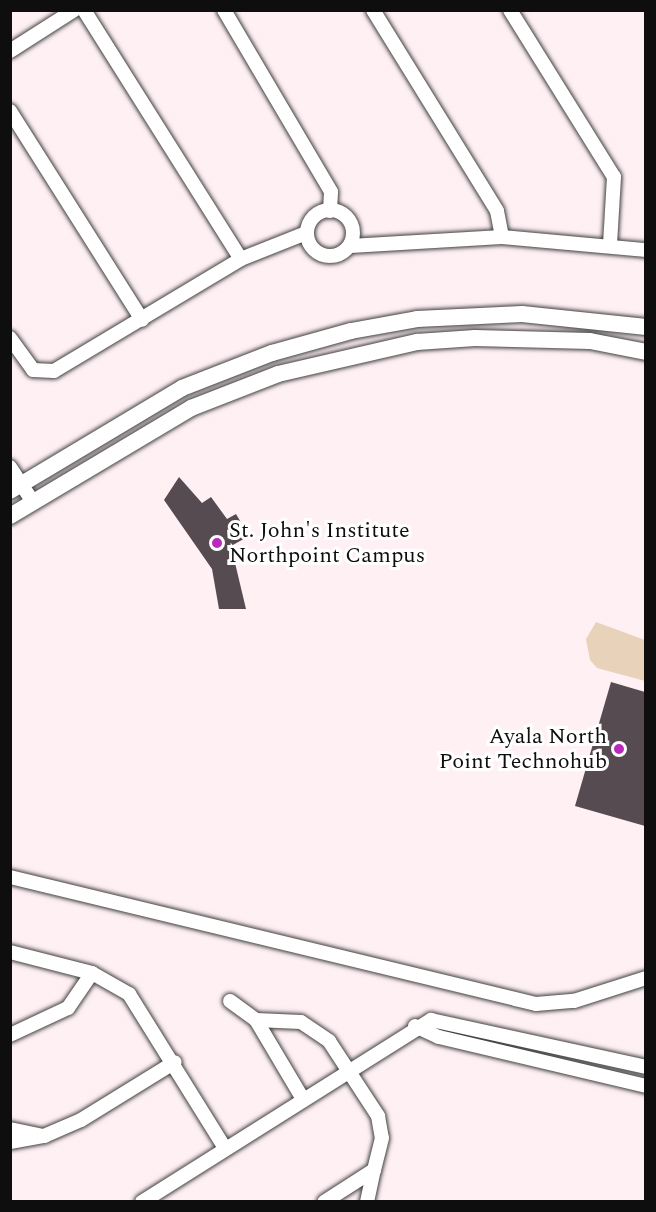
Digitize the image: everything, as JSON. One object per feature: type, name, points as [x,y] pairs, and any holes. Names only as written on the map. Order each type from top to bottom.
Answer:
[{"type":"street","points":[[10,51],[74,10]]},
{"type":"street","points":[[84,10],[241,259]]},
{"type":"street","points":[[224,10],[331,192],[330,211]]},
{"type":"street","points":[[373,10],[497,211],[502,237]]},
{"type":"street","points":[[510,10],[614,177],[610,245]]},
{"type":"street","points":[[10,111],[142,320]]},
{"type":"street","points":[[10,338],[33,370],[54,371],[241,259],[306,233],[316,214],[330,211],[348,219],[350,246]]},
{"type":"street","points":[[306,233],[311,248],[326,256],[339,255],[350,246],[502,237],[610,245],[645,250]]},
{"type":"street","points":[[16,488],[182,388],[237,365],[351,331],[417,319],[522,314],[645,327]]},
{"type":"street","points":[[10,516],[191,408],[245,386],[417,342],[521,336],[590,341],[645,352]]},
{"type":"street","points":[[237,365],[245,386]]},
{"type":"street","points":[[10,467],[16,488],[33,502]]},
{"type":"street","points":[[10,877],[536,1005],[574,1001],[645,978]]},
{"type":"street","points":[[10,952],[92,973],[129,994],[175,1062],[225,1149]]},
{"type":"street","points":[[10,1035],[68,1008],[92,973]]},
{"type":"street","points":[[230,1001],[256,1020],[303,1099]]},
{"type":"street","points":[[256,1020],[301,1022],[329,1041],[351,1070],[378,1116],[382,1138],[367,1202]]},
{"type":"street","points":[[142,1202],[351,1070],[415,1026],[444,1020],[645,1067]]},
{"type":"street","points":[[415,1026],[467,1044],[645,1086]]},
{"type":"street","points":[[467,1044],[472,1027]]},
{"type":"street","points":[[575,1069],[579,1051]]},
{"type":"street","points":[[10,1142],[44,1136],[175,1062]]},
{"type":"street","points":[[10,1129],[44,1136]]},
{"type":"street","points":[[324,1202],[374,1170]]},
{"type":"shaded area","points":[[596,622],[645,640],[645,681],[597,668],[590,660],[586,639]]},
{"type":"building","name":"St. John's Institute Northpoint Campus","points":[[179,477],[202,503],[211,497],[227,519],[236,514],[249,536],[231,546],[246,609],[219,609],[212,569],[164,500]]},
{"type":"building","name":"Ayala North Point Technohub","points":[[611,682],[645,692],[645,826],[575,806]]},
{"type":"place","name":"St. John's Institute Northpoint Campus","points":[[217,543]]},
{"type":"place","name":"Ayala North Point Technohub","points":[[619,749]]}]
